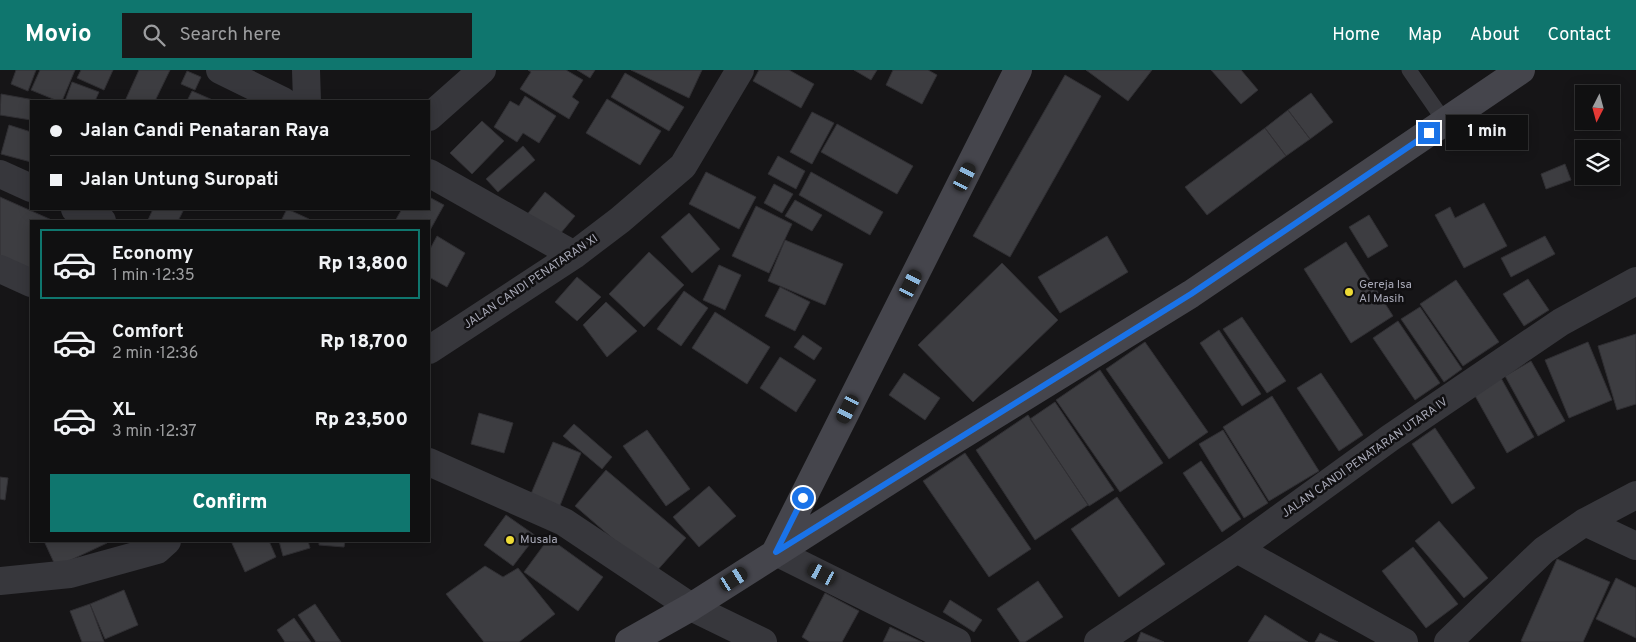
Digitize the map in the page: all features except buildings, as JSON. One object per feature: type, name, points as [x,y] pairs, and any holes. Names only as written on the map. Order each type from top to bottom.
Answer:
[{"type":"main road","points":[[776,552],[1018,70]]},
{"type":"main road","points":[[629,642],[692,607],[776,552],[1191,294],[1521,70]]},
{"type":"street","points":[[220,70],[281,100]]},
{"type":"street","points":[[306,70],[306,100]]},
{"type":"street","points":[[430,116],[482,70]]},
{"type":"street","name":"JALAN CANDI PENATARAN XI","points":[[430,349],[574,255],[620,220],[683,166],[740,70]]},
{"type":"street","points":[[0,174],[30,188]]},
{"type":"street","points":[[430,174],[574,255]]},
{"type":"street","points":[[77,210],[100,220]]},
{"type":"street","points":[[0,269],[30,283]]},
{"type":"street","name":"JALAN CANDI PENATARAN UTARA IV","points":[[1098,642],[1237,549],[1390,438],[1553,328],[1636,281]]},
{"type":"street","points":[[430,462],[564,522],[692,607],[763,642]]},
{"type":"street","points":[[1448,642],[1544,550],[1585,522],[1636,495]]},
{"type":"street","points":[[1585,522],[1636,546]]},
{"type":"street","points":[[0,581],[70,574],[157,550],[166,542]]},
{"type":"street","points":[[1237,549],[1404,642]]},
{"type":"street","points":[[776,552],[957,642]]},
{"type":"lane","points":[[1410,70],[1445,122]]},
{"type":"place","name":"Gereja Isa Al Masih","points":[[1349,292]]},
{"type":"place","name":"Musala","points":[[510,540]]},
{"type":"route","points":[[803,498],[776,552],[1191,294],[1429,133]]}]
